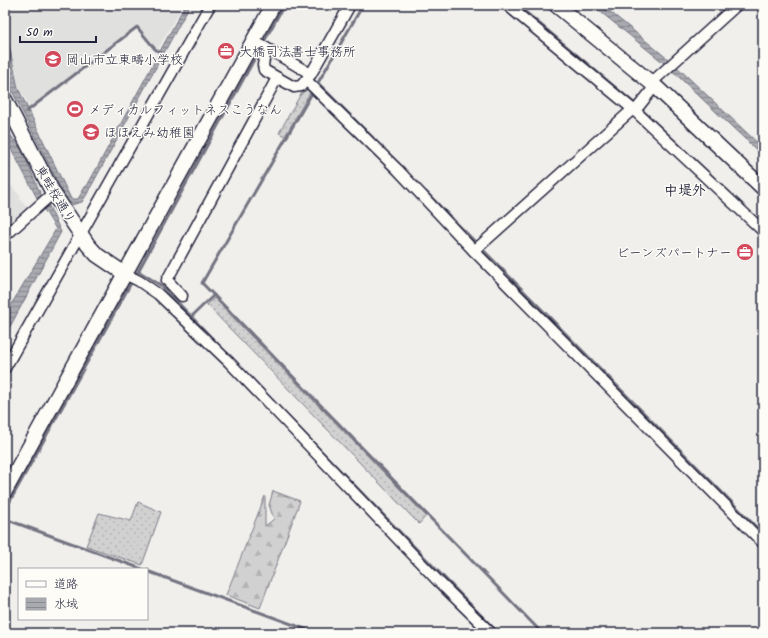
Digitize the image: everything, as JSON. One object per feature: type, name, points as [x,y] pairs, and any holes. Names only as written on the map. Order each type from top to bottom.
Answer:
[{"type":"street","points":[[5,368],[210,5]]},
{"type":"street","points":[[5,491],[125,274],[261,45],[274,5]]},
{"type":"street","points":[[261,45],[264,70],[294,87],[312,83],[350,5]]},
{"type":"street","points":[[507,5],[636,108],[763,231]]},
{"type":"street","points":[[556,5],[653,84],[763,188]]},
{"type":"street","points":[[477,248],[636,108],[653,84],[671,65],[737,5]]},
{"type":"street","points":[[261,45],[312,83],[477,248],[763,543]]},
{"type":"street","points":[[182,296],[167,280],[277,78]]},
{"type":"street","name":"東畦桜通り","points":[[5,100],[47,199],[81,234],[97,255],[125,274]]},
{"type":"street","points":[[5,236],[47,199]]},
{"type":"street","points":[[125,274],[139,281],[158,294],[223,356],[438,581],[491,633]]},
{"type":"shaded area","name":"岡山市立東疇小学校","points":[[5,5],[183,5],[158,49],[137,25],[30,107],[19,88],[5,22]]},
{"type":"shaded area","points":[[5,179],[21,197],[19,199],[29,209],[5,231]]},
{"type":"green space","points":[[308,88],[311,91],[285,136],[279,133],[303,90]]},
{"type":"green space","points":[[214,298],[426,516],[419,524],[207,305]]},
{"type":"green space","points":[[273,491],[300,501],[260,608],[226,595],[265,496],[265,526],[274,519],[269,505]]},
{"type":"green space","points":[[138,502],[161,512],[142,565],[86,546],[99,513],[131,521]]},
{"type":"water","points":[[185,5],[190,5],[87,194],[82,202],[71,205],[65,197],[12,91],[5,57],[5,25],[18,88],[71,199],[78,199],[87,186]]},
{"type":"water","points":[[592,5],[602,5],[674,64],[763,148],[763,156],[665,64]]},
{"type":"water","points":[[5,123],[8,132],[22,150],[41,195],[47,202],[61,232],[5,336],[5,315],[56,229],[37,198],[5,137]]},
{"type":"waterway","points":[[136,275],[284,5]]},
{"type":"waterway","points":[[363,5],[202,283],[542,633]]},
{"type":"waterway","points":[[517,5],[641,109],[730,193]]},
{"type":"waterway","points":[[27,111],[137,27],[155,49],[161,53]]},
{"type":"waterway","points":[[319,84],[373,138]]},
{"type":"waterway","points":[[426,192],[763,534]]},
{"type":"waterway","points":[[138,271],[162,286],[228,355]]},
{"type":"waterway","points":[[5,510],[131,283]]},
{"type":"waterway","points":[[191,317],[214,295]]},
{"type":"waterway","points":[[257,385],[498,633]]},
{"type":"waterway","points":[[5,519],[139,568]]},
{"type":"waterway","points":[[148,571],[316,633]]},
{"type":"place","name":"大橋司法書士事務所","points":[[226,51]]},
{"type":"place","name":"岡山市立東疇小学校","points":[[53,59]]},
{"type":"place","name":"メディカルフィットネスこうなん","points":[[75,109]]},
{"type":"place","name":"ほほえみ幼稚園","points":[[91,132]]},
{"type":"place","name":"ビーンズパートナー","points":[[745,252]]},
{"type":"district","name":"中堤外","points":[[685,190]]}]
